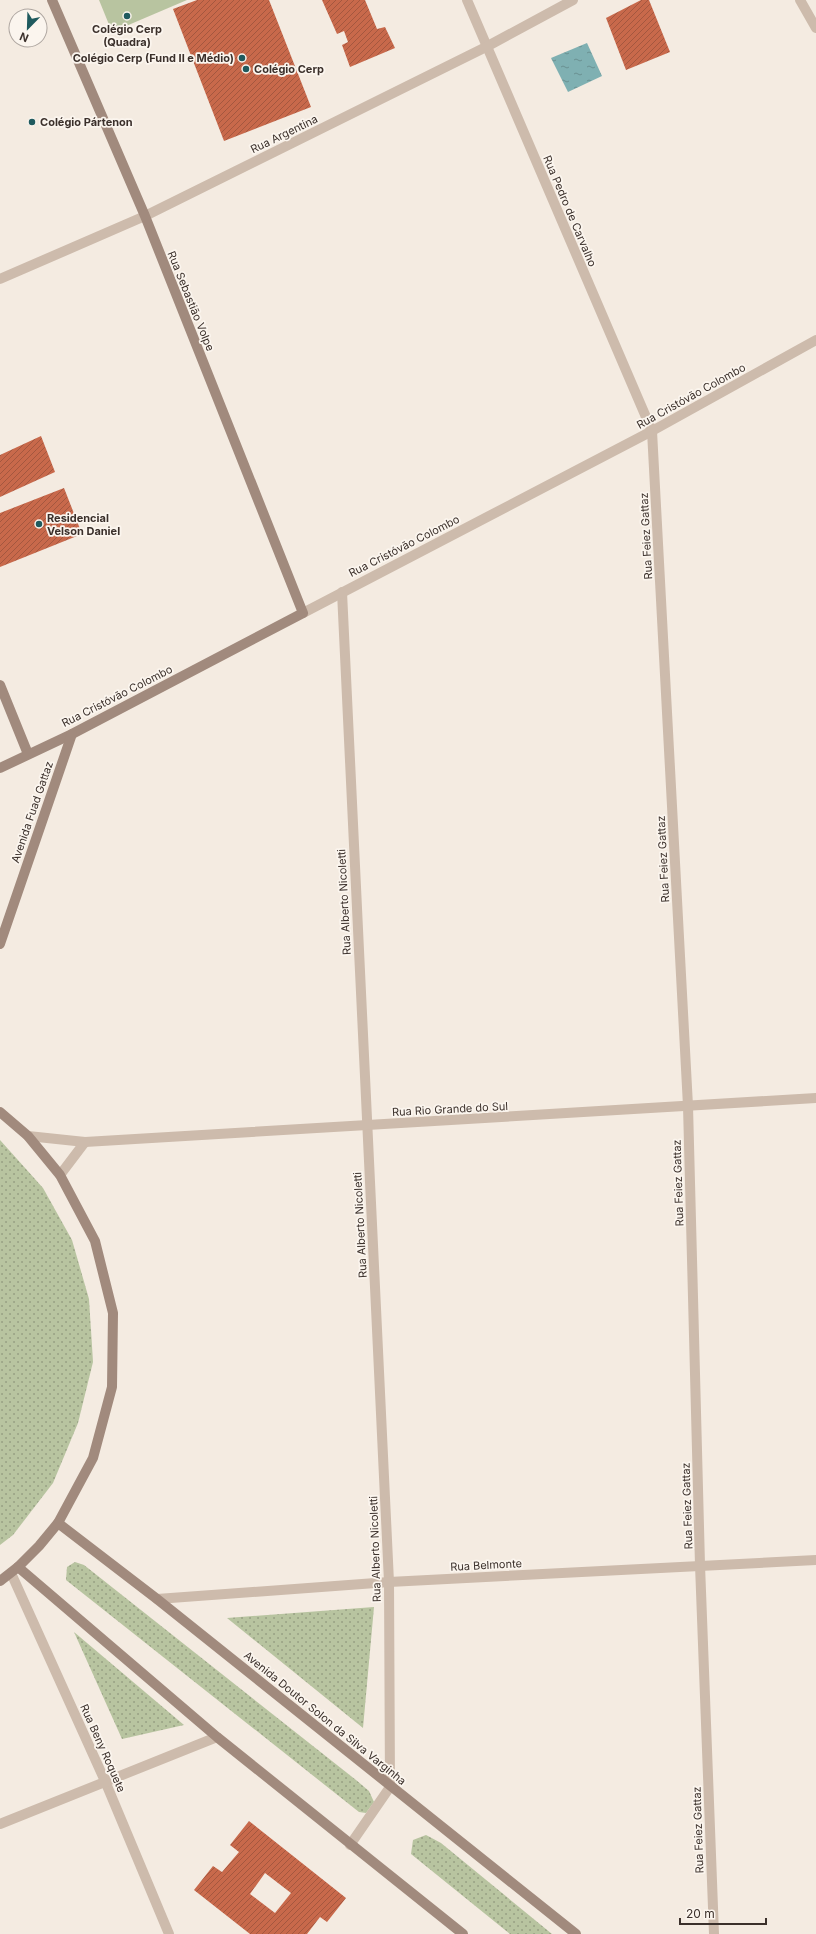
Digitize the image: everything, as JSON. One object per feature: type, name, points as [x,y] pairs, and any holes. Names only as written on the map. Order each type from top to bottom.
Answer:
[{"type":"main road","name":"Rua Sebastião Volpe","points":[[52,0],[145,216],[303,613]]},
{"type":"main road","name":"Rua Cristóvão Colombo","points":[[0,768],[72,734],[303,613]]},
{"type":"main road","points":[[0,686],[28,754]]},
{"type":"main road","name":"Avenida Fuad Gattaz","points":[[0,944],[72,734]]},
{"type":"main road","points":[[0,1112],[28,1136],[60,1175],[95,1241],[113,1313],[112,1387],[93,1458],[58,1523],[39,1546],[15,1570],[0,1581]]},
{"type":"main road","name":"Avenida Doutor Solon da Silva Varginha","points":[[58,1523],[157,1599],[390,1787],[576,1934]]},
{"type":"main road","points":[[15,1570],[217,1737],[463,1934]]},
{"type":"street","name":"Rua Pedro de Carvalho","points":[[467,0],[652,431]]},
{"type":"street","name":"Rua Argentina","points":[[0,279],[145,216],[486,47],[573,0]]},
{"type":"street","points":[[800,0],[816,28]]},
{"type":"street","name":"Rua Cristóvão Colombo","points":[[303,613],[652,431],[816,340]]},
{"type":"street","name":"Rua Feiez Gattaz","points":[[652,431],[688,1106],[700,1565],[714,1934]]},
{"type":"street","name":"Rua Alberto Nicoletti","points":[[342,592],[389,1582],[390,1787]]},
{"type":"street","name":"Rua Rio Grande do Sul","points":[[28,1136],[85,1142],[816,1098]]},
{"type":"street","points":[[60,1175],[85,1142]]},
{"type":"street","name":"Rua Belmonte","points":[[157,1599],[389,1582],[816,1560]]},
{"type":"street","name":"Rua Beny Roquete","points":[[15,1570],[169,1934]]},
{"type":"street","points":[[0,1824],[105,1780],[217,1737]]},
{"type":"street","points":[[350,1845],[390,1787]]},
{"type":"green space","name":"Colégio Cerp (Quadra)","points":[[99,0],[187,0],[112,32]]},
{"type":"green space","points":[[0,1140],[43,1188],[72,1240],[89,1299],[93,1362],[78,1423],[53,1483],[13,1535],[0,1545]]},
{"type":"green space","points":[[75,1562],[84,1565],[369,1791],[374,1802],[366,1813],[359,1812],[66,1580],[67,1567]]},
{"type":"green space","points":[[374,1607],[363,1728],[227,1618]]},
{"type":"green space","points":[[74,1632],[184,1725],[122,1739]]},
{"type":"green space","points":[[426,1835],[441,1843],[552,1934],[510,1934],[411,1854],[413,1840]]},
{"type":"water","points":[[587,43],[602,76],[568,92],[551,58]]},
{"type":"building","name":"Colégio Cerp","points":[[197,0],[269,0],[311,107],[224,141],[173,9]]},
{"type":"building","points":[[322,0],[365,0],[377,29],[385,27],[395,48],[350,67],[342,45],[348,42],[344,31],[337,34]]},
{"type":"building","points":[[641,0],[649,0],[670,52],[626,70],[606,18]]},
{"type":"building","points":[[41,436],[55,472],[0,497],[0,455]]},
{"type":"building","name":"Residencial Velson Daniel","points":[[64,488],[82,534],[0,567],[0,513]]},
{"type":"building","points":[[249,1821],[346,1898],[327,1922],[320,1917],[307,1934],[250,1934],[194,1890],[213,1866],[222,1872],[239,1852],[230,1845]],"holes":[[[265,1873],[291,1893],[275,1913],[250,1894]]]},
{"type":"place","name":"Colégio Cerp (Quadra)","points":[[127,16]]},
{"type":"place","name":"Colégio Cerp (Fund II e Médio)","points":[[242,58]]},
{"type":"place","name":"Colégio Cerp","points":[[246,69]]},
{"type":"place","name":"Colégio Pártenon","points":[[32,122]]},
{"type":"place","name":"Residencial Velson Daniel","points":[[39,524]]}]
